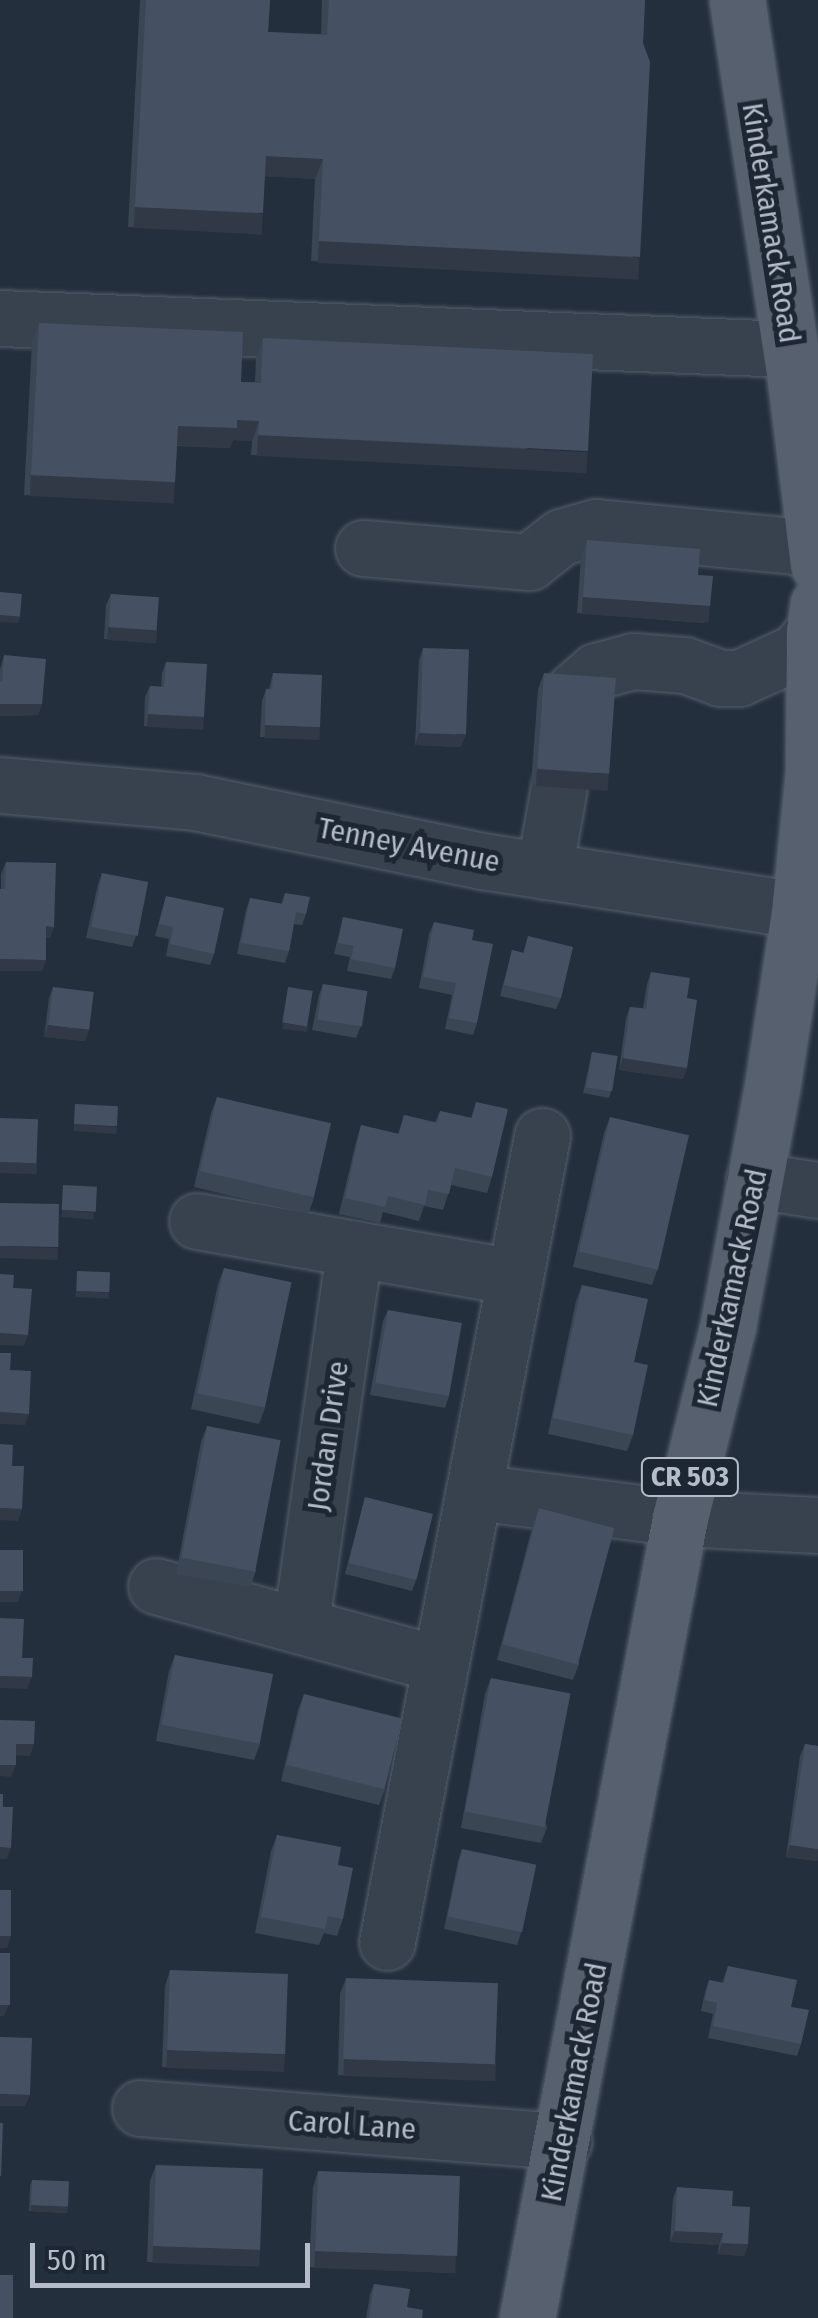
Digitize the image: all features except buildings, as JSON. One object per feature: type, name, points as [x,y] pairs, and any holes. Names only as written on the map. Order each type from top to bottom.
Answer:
[{"type":"main road","name":"Kinderkamack Road","points":[[737,0],[801,374],[817,557]]},
{"type":"main road","name":"Kinderkamack Road","points":[[527,2318],[564,2141],[680,1518],[728,1324],[809,913],[816,618]]},
{"type":"street","points":[[0,318],[801,374]]},
{"type":"street","points":[[363,548],[530,562],[561,536],[597,527],[817,557]]},
{"type":"street","points":[[572,692],[596,671],[633,660],[685,665],[720,678],[739,678],[796,652],[816,618]]},
{"type":"street","name":"Tenney Avenue","points":[[0,785],[195,802],[544,871],[809,913]]},
{"type":"street","points":[[544,871],[558,787]]},
{"type":"street","points":[[386,1942],[542,1136]]},
{"type":"street","points":[[754,1180],[818,1190]]},
{"type":"street","points":[[197,1221],[515,1277]]},
{"type":"street","name":"Jordan Drive","points":[[301,1623],[354,1249]]},
{"type":"street","points":[[474,1492],[680,1518],[818,1525]]},
{"type":"street","points":[[156,1586],[440,1664]]},
{"type":"street","name":"Carol Lane","points":[[140,2108],[564,2141]]}]
